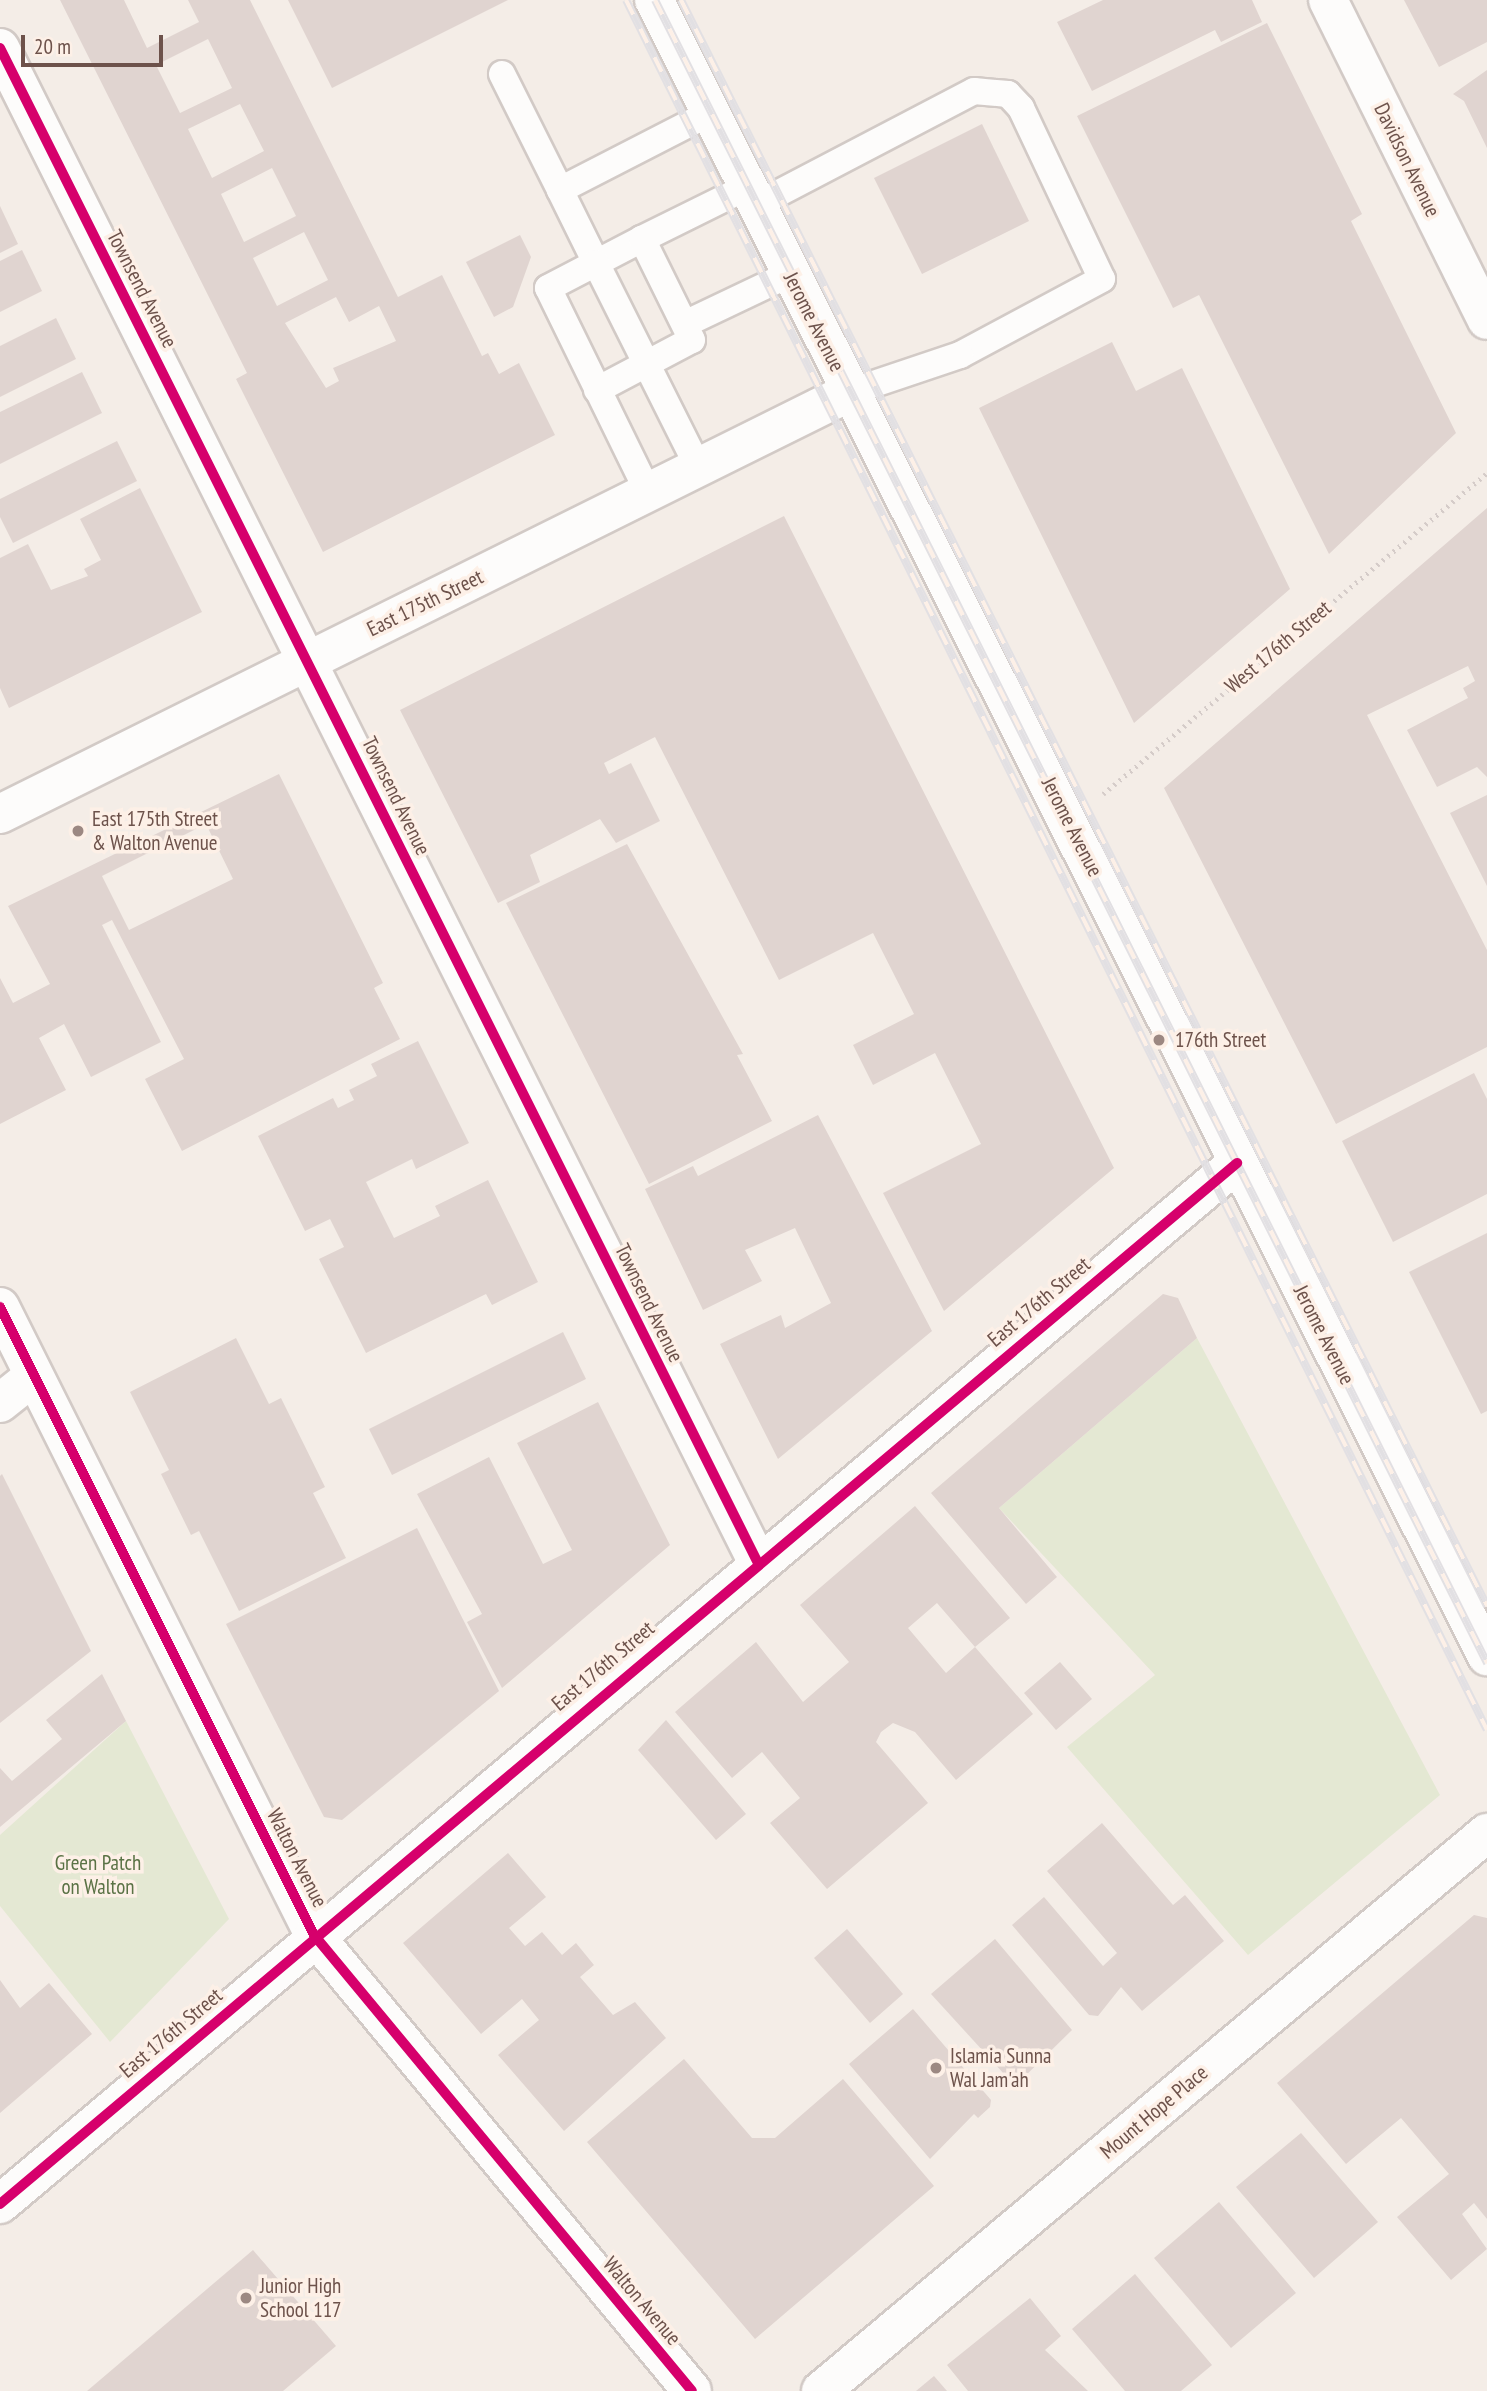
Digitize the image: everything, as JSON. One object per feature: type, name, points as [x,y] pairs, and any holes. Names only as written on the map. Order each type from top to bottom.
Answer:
[{"type":"street","name":"Jerome Avenue","points":[[654,0],[849,392],[1070,822],[1237,1163],[1487,1656]]},
{"type":"street","name":"Davidson Avenue","points":[[1328,0],[1487,320]]},
{"type":"street","name":"Townsend Avenue","points":[[0,48],[757,1561]]},
{"type":"street","name":"East 175th Street","points":[[0,814],[849,392]]},
{"type":"street","name":"East 176th Street","points":[[0,2204],[757,1561],[1237,1163]]},
{"type":"street","name":"Walton Avenue","points":[[0,1307],[314,1935],[692,2391]]},
{"type":"street","points":[[0,1403],[34,1376]]},
{"type":"street","name":"Mount Hope Place","points":[[821,2391],[1487,1833]]},
{"type":"lane","points":[[502,74],[698,467]]},
{"type":"lane","points":[[648,492],[548,289],[642,239],[752,196],[911,121],[990,89],[1008,94],[1021,107],[1102,279],[960,355],[849,392]]},
{"type":"lane","points":[[560,190],[710,113]]},
{"type":"lane","points":[[597,390],[692,340],[642,239]]},
{"type":"lane","points":[[685,324],[790,274]]},
{"type":"green space","points":[[1197,1338],[1440,1795],[1248,1955],[1067,1747],[1155,1675],[999,1508]]},
{"type":"green space","name":"Green Patch on Walton","points":[[126,1721],[229,1919],[110,2042],[0,1906],[0,1835]]},
{"type":"building","points":[[60,0],[124,0],[147,48],[199,22],[188,0],[250,0],[398,297],[442,275],[482,356],[488,353],[499,374],[519,363],[555,435],[323,552],[236,379],[247,373]],"holes":[[[208,39],[232,88],[180,113],[156,65]],[[240,104],[264,151],[212,178],[188,129]],[[272,168],[296,216],[244,242],[221,194]],[[304,232],[328,280],[277,306],[253,258]],[[336,297],[349,322],[379,306],[396,341],[333,368],[339,381],[326,388],[285,323]]]},
{"type":"building","points":[[288,0],[508,0],[332,88]]},
{"type":"building","points":[[1103,0],[1252,0],[1262,22],[1221,42],[1215,30],[1092,91],[1057,22]]},
{"type":"building","points":[[1404,0],[1487,0],[1487,42],[1439,67]]},
{"type":"building","points":[[1267,23],[1362,214],[1351,221],[1456,433],[1329,554],[1199,295],[1173,308],[1077,116]]},
{"type":"building","points":[[1487,70],[1487,148],[1464,101],[1453,94]]},
{"type":"building","points":[[982,124],[1029,221],[922,274],[874,178]]},
{"type":"building","points":[[0,206],[18,244],[0,253]]},
{"type":"building","points":[[520,235],[531,257],[513,307],[494,317],[466,262]]},
{"type":"building","points":[[22,250],[42,291],[0,312],[0,261]]},
{"type":"building","points":[[56,318],[76,359],[0,397],[0,346]]},
{"type":"building","points":[[1112,342],[1136,391],[1182,368],[1290,589],[1134,723],[979,408]]},
{"type":"building","points":[[82,372],[102,413],[0,464],[0,412]]},
{"type":"building","points":[[117,441],[137,481],[13,543],[0,517],[0,499]]},
{"type":"building","points":[[140,488],[202,612],[9,708],[0,688],[0,558],[28,544],[51,590],[88,576],[84,569],[101,560],[80,519]]},
{"type":"building","points":[[1487,508],[1487,777],[1477,767],[1437,787],[1407,730],[1468,698],[1463,688],[1475,681],[1468,666],[1367,715],[1487,950],[1487,1047],[1336,1124],[1164,788]]},
{"type":"building","points":[[784,516],[1114,1168],[944,1311],[883,1193],[981,1144],[935,1053],[873,1085],[853,1045],[914,1014],[873,933],[779,980],[655,737],[604,763],[609,774],[631,763],[660,821],[616,843],[600,819],[530,855],[540,882],[498,903],[400,710]]},
{"type":"building","points":[[279,774],[383,983],[374,988],[400,1039],[182,1151],[145,1079],[184,1059],[112,920],[102,925],[161,1042],[91,1077],[64,1024],[39,1038],[66,1090],[0,1124],[0,978],[13,1003],[50,984],[8,906]],"holes":[[[206,824],[233,879],[129,930],[102,876]]]},
{"type":"building","points":[[1487,795],[1487,886],[1450,813]]},
{"type":"building","points":[[627,844],[743,1054],[737,1055],[772,1121],[649,1184],[506,903]]},
{"type":"building","points":[[418,1041],[469,1143],[416,1169],[412,1159],[366,1182],[394,1238],[440,1216],[435,1206],[488,1180],[538,1282],[492,1305],[486,1294],[366,1353],[319,1259],[344,1247],[330,1219],[305,1231],[258,1136],[333,1098],[338,1108],[354,1100],[349,1090],[377,1076],[371,1064]]},
{"type":"building","points":[[1474,1073],[1487,1099],[1487,1194],[1393,1242],[1342,1141]]},
{"type":"building","points":[[818,1115],[932,1331],[778,1459],[720,1344],[781,1315],[785,1328],[831,1303],[795,1228],[745,1250],[762,1281],[703,1310],[645,1189],[693,1166],[698,1176]]},
{"type":"building","points":[[1487,1233],[1487,1411],[1481,1414],[1409,1272]]},
{"type":"building","points":[[1163,1294],[1178,1298],[1197,1338],[999,1508],[1057,1577],[1026,1604],[931,1493]]},
{"type":"building","points":[[563,1332],[586,1379],[392,1475],[369,1429]]},
{"type":"building","points":[[236,1338],[269,1404],[281,1398],[325,1487],[313,1493],[346,1558],[239,1611],[199,1531],[191,1535],[161,1474],[169,1470],[130,1392]]},
{"type":"building","points":[[598,1402],[670,1545],[502,1688],[467,1622],[482,1614],[417,1494],[489,1457],[543,1564],[572,1550],[517,1443]]},
{"type":"building","points":[[2,1474],[91,1651],[0,1723],[0,1476]]},
{"type":"building","points":[[915,1506],[1010,1618],[975,1647],[1033,1714],[956,1780],[915,1732],[893,1723],[881,1732],[876,1742],[928,1803],[827,1889],[770,1823],[800,1798],[762,1752],[732,1778],[675,1712],[756,1642],[803,1702],[849,1662],[800,1605]],"holes":[[[937,1603],[975,1647],[946,1673],[908,1628]]]},
{"type":"building","points":[[417,1528],[499,1691],[342,1820],[324,1817],[226,1624]]},
{"type":"building","points":[[1060,1662],[1092,1699],[1056,1730],[1024,1693]]},
{"type":"building","points":[[102,1674],[126,1721],[0,1827],[0,1768],[12,1781],[62,1739],[46,1720]]},
{"type":"building","points":[[666,1720],[746,1814],[716,1840],[638,1750]]},
{"type":"building","points":[[1102,1823],[1173,1905],[1185,1895],[1224,1941],[1142,2011],[1121,1987],[1098,2016],[1089,2015],[1012,1925],[1044,1897],[1103,1966],[1117,1953],[1047,1871]]},
{"type":"building","points":[[508,1853],[546,1897],[509,1928],[525,1946],[542,1932],[562,1955],[576,1943],[594,1965],[580,1977],[613,2015],[635,2002],[666,2038],[564,2131],[498,2055],[539,2020],[522,1999],[481,2034],[403,1943]]},
{"type":"building","points":[[1474,1915],[1487,1918],[1487,2219],[1474,2203],[1462,2214],[1487,2249],[1451,2280],[1397,2217],[1449,2174],[1401,2118],[1346,2164],[1277,2083]]},
{"type":"building","points":[[847,1929],[903,1994],[870,2023],[814,1958]]},
{"type":"building","points":[[995,1939],[1072,2030],[1015,2086],[931,1994]]},
{"type":"building","points":[[0,1980],[20,2008],[49,1983],[92,2034],[0,2113]]},
{"type":"building","points":[[913,2009],[991,2100],[990,2107],[978,2118],[974,2114],[930,2159],[849,2064]]},
{"type":"building","points":[[684,2059],[752,2138],[775,2138],[843,2079],[934,2186],[755,2339],[587,2142]]},
{"type":"building","points":[[1301,2133],[1378,2222],[1314,2278],[1236,2187]]},
{"type":"building","points":[[1219,2202],[1296,2293],[1231,2348],[1154,2258]]},
{"type":"building","name":"Junior High School 117","points":[[253,2250],[336,2346],[283,2391],[87,2391]]},
{"type":"building","points":[[1135,2274],[1212,2365],[1181,2391],[1125,2391],[1072,2329]]},
{"type":"building","points":[[1030,2298],[1061,2336],[1045,2350],[1088,2391],[968,2391],[947,2365]]},
{"type":"building","points":[[934,2376],[947,2391],[916,2391]]},
{"type":"railway","points":[[626,0],[1487,1730]]},
{"type":"railway","points":[[655,0],[1487,1663]]},
{"type":"railway","points":[[681,0],[1487,1606]]},
{"type":"cycle path","points":[[0,48],[757,1561]]},
{"type":"cycle path","points":[[0,2204],[1237,1163]]},
{"type":"cycle path","points":[[0,1307],[314,1935],[692,2391]]},
{"type":"place","name":"East 175th Street & Walton Avenue","points":[[78,831]]},
{"type":"place","name":"176th Street","points":[[1159,1040]]},
{"type":"place","name":"Islamia Sunna Wal Jam'ah","points":[[936,2068]]},
{"type":"place","name":"Junior High School 117","points":[[246,2298]]}]
